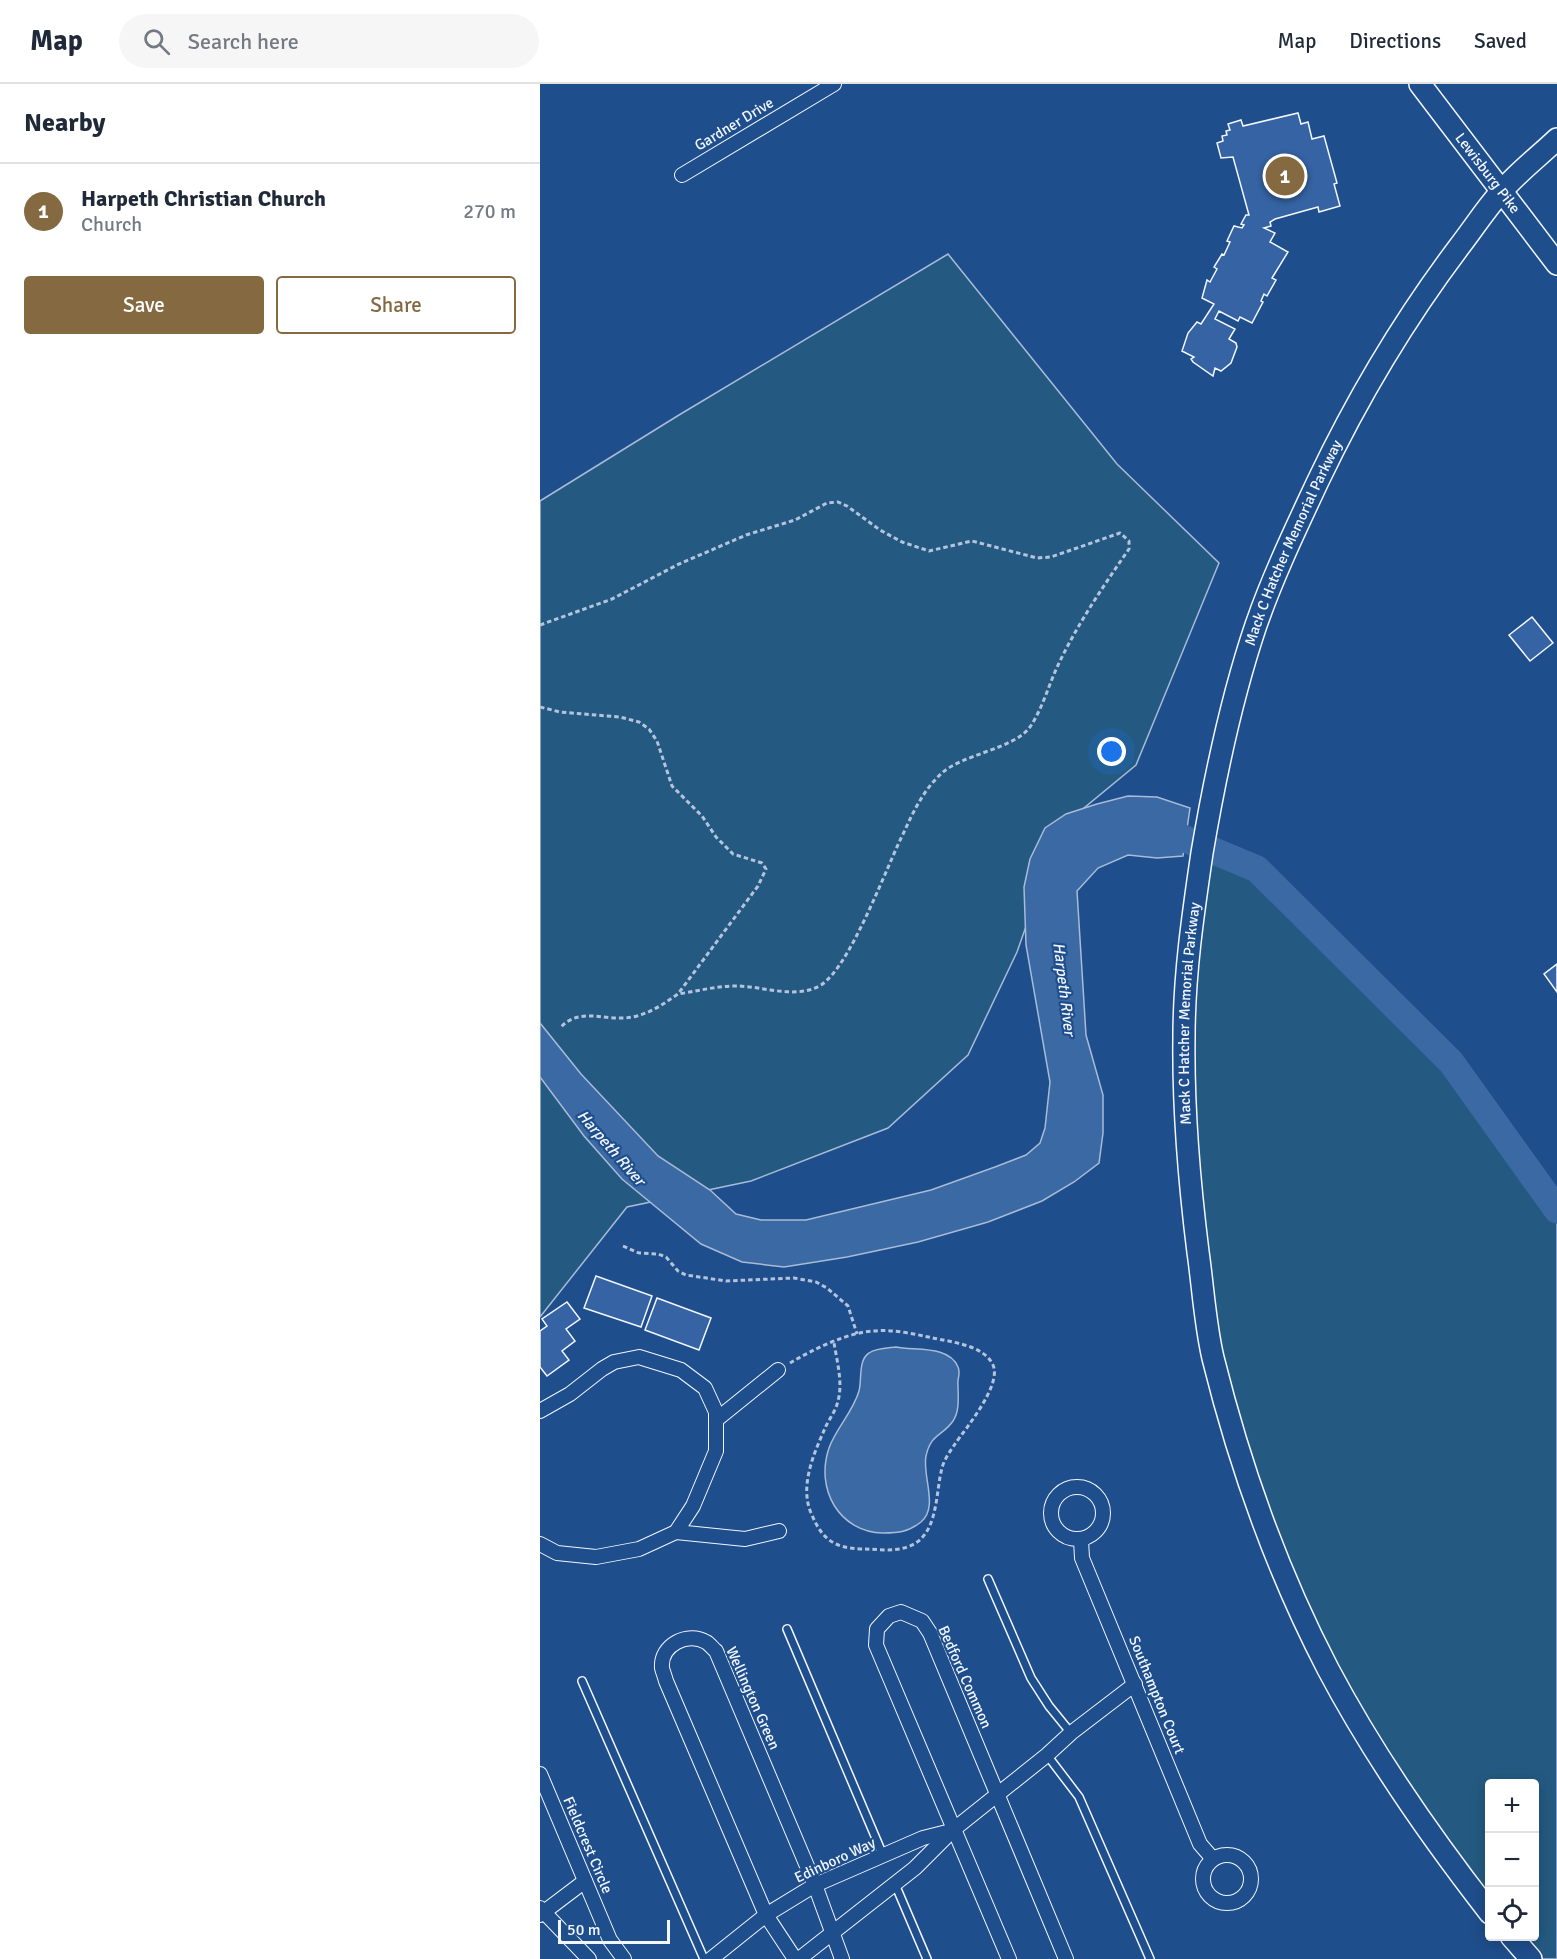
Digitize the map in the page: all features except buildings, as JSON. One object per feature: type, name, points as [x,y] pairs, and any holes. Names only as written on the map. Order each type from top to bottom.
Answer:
[{"type":"main road","name":"Lewisburg Pike","points":[[1420,84],[1557,264]]},
{"type":"main road","name":"Mack C Hatcher Memorial Parkway","points":[[1485,1906],[1402,1795],[1327,1668],[1268,1534],[1237,1443],[1212,1353],[1190,1193],[1185,1112],[1184,1033],[1192,920],[1213,786],[1232,705],[1257,622],[1281,564],[1332,452],[1361,396],[1427,290],[1501,192],[1557,139]]},
{"type":"main road","points":[[1516,1941],[1532,1959]]},
{"type":"street","name":"Gardner Drive","points":[[682,175],[834,84]]},
{"type":"street","points":[[540,1411],[570,1394],[608,1366],[639,1356],[681,1370],[705,1388],[716,1412],[716,1451],[693,1506],[676,1532]]},
{"type":"street","points":[[716,1420],[778,1370]]},
{"type":"street","points":[[540,1544],[557,1553],[596,1557],[639,1549],[676,1532],[745,1539],[778,1531]]},
{"type":"street","name":"Southampton Court","points":[[1081,1540],[1082,1558],[1200,1844],[1213,1859]]},
{"type":"street","name":"Bedford Common","points":[[1009,1959],[876,1645],[877,1629],[889,1616],[901,1612],[922,1621],[930,1633],[1066,1959]]},
{"type":"street","name":"Wellington Green","points":[[797,1959],[766,1915],[666,1681],[662,1665],[668,1650],[678,1640],[691,1637],[706,1642],[716,1652],[815,1885],[842,1959]]},
{"type":"street","name":"Edinboro Way","points":[[797,1959],[832,1935],[915,1868],[953,1830],[1071,1733],[1135,1684]]},
{"type":"street","name":"Fieldcrest Circle","points":[[540,1774],[610,1940],[620,1958]]},
{"type":"street","name":"Edinboro Way","points":[[711,1959],[766,1915],[815,1885],[924,1838],[953,1830]]},
{"type":"street","points":[[585,1881],[541,1912],[589,1959]]},
{"type":"lane","points":[[988,1579],[1031,1678],[1049,1706],[1071,1733]]},
{"type":"lane","points":[[787,1629],[883,1855]]},
{"type":"lane","points":[[582,1681],[704,1959]]},
{"type":"lane","points":[[1047,1755],[1079,1797],[1150,1959]]},
{"type":"lane","points":[[895,1884],[927,1959]]},
{"type":"path","points":[[540,625],[612,599],[677,565],[746,535],[795,520],[827,503],[838,502],[902,542],[929,551],[972,542],[1037,558],[1051,557],[1120,533],[1129,541],[1129,549],[1060,659],[1043,702],[1028,729],[1005,743],[959,762],[942,772],[931,784],[904,831],[856,935],[831,977],[820,986],[793,992],[755,986],[735,986],[714,987],[678,994]]},
{"type":"path","points":[[540,707],[560,712],[620,717],[639,722],[649,729],[657,741],[672,786],[702,816],[716,837],[733,854],[762,863],[766,869],[758,886],[678,994],[660,1006],[636,1016],[611,1019],[582,1015],[569,1019],[561,1027]]},
{"type":"path","points":[[623,1246],[639,1253],[666,1257],[678,1271],[686,1275],[726,1281],[794,1278],[816,1282],[848,1306],[857,1334]]},
{"type":"path","points":[[778,1370],[834,1343],[875,1330],[893,1331],[971,1348],[985,1355],[994,1367],[990,1389],[942,1467],[934,1514],[923,1536],[909,1547],[895,1550],[849,1548],[835,1545],[820,1530],[810,1511],[808,1478],[811,1462],[839,1398],[834,1343]]},
{"type":"shaded area","points":[[948,254],[1117,464],[1219,563],[1136,765],[1061,827],[1017,952],[968,1055],[888,1128],[751,1181],[627,1207],[540,1317],[540,501]]},
{"type":"shaded area","points":[[1203,850],[1257,869],[1451,1062],[1557,1210],[1557,1959],[1531,1959],[1515,1941],[1539,1941],[1539,1779],[1485,1779],[1485,1907],[1327,1668],[1212,1353],[1185,1111]]},
{"type":"water","points":[[1128,796],[1157,797],[1190,808],[1183,856],[1157,858],[1128,855],[1098,868],[1077,891],[1086,1035],[1103,1095],[1103,1133],[1099,1163],[1074,1182],[1042,1201],[988,1222],[918,1242],[847,1257],[784,1267],[742,1262],[701,1244],[622,1179],[584,1136],[540,1077],[540,1023],[581,1074],[658,1156],[710,1190],[736,1214],[761,1220],[806,1220],[931,1190],[1026,1155],[1040,1143],[1045,1128],[1050,1082],[1026,945],[1024,887],[1030,859],[1045,828],[1066,814]]},
{"type":"water","points":[[896,1347],[931,1350],[954,1360],[959,1372],[958,1403],[953,1421],[934,1439],[926,1456],[929,1508],[926,1516],[921,1522],[907,1530],[883,1533],[867,1531],[854,1525],[834,1506],[828,1493],[825,1463],[832,1441],[859,1391],[863,1360],[875,1350]]},
{"type":"waterway","name":"Harpeth River","points":[[1151,829],[1159,828],[1257,869],[1451,1062],[1557,1210]]},
{"type":"place","name":"Harpeth Christian Church","points":[[1285,176]]}]
